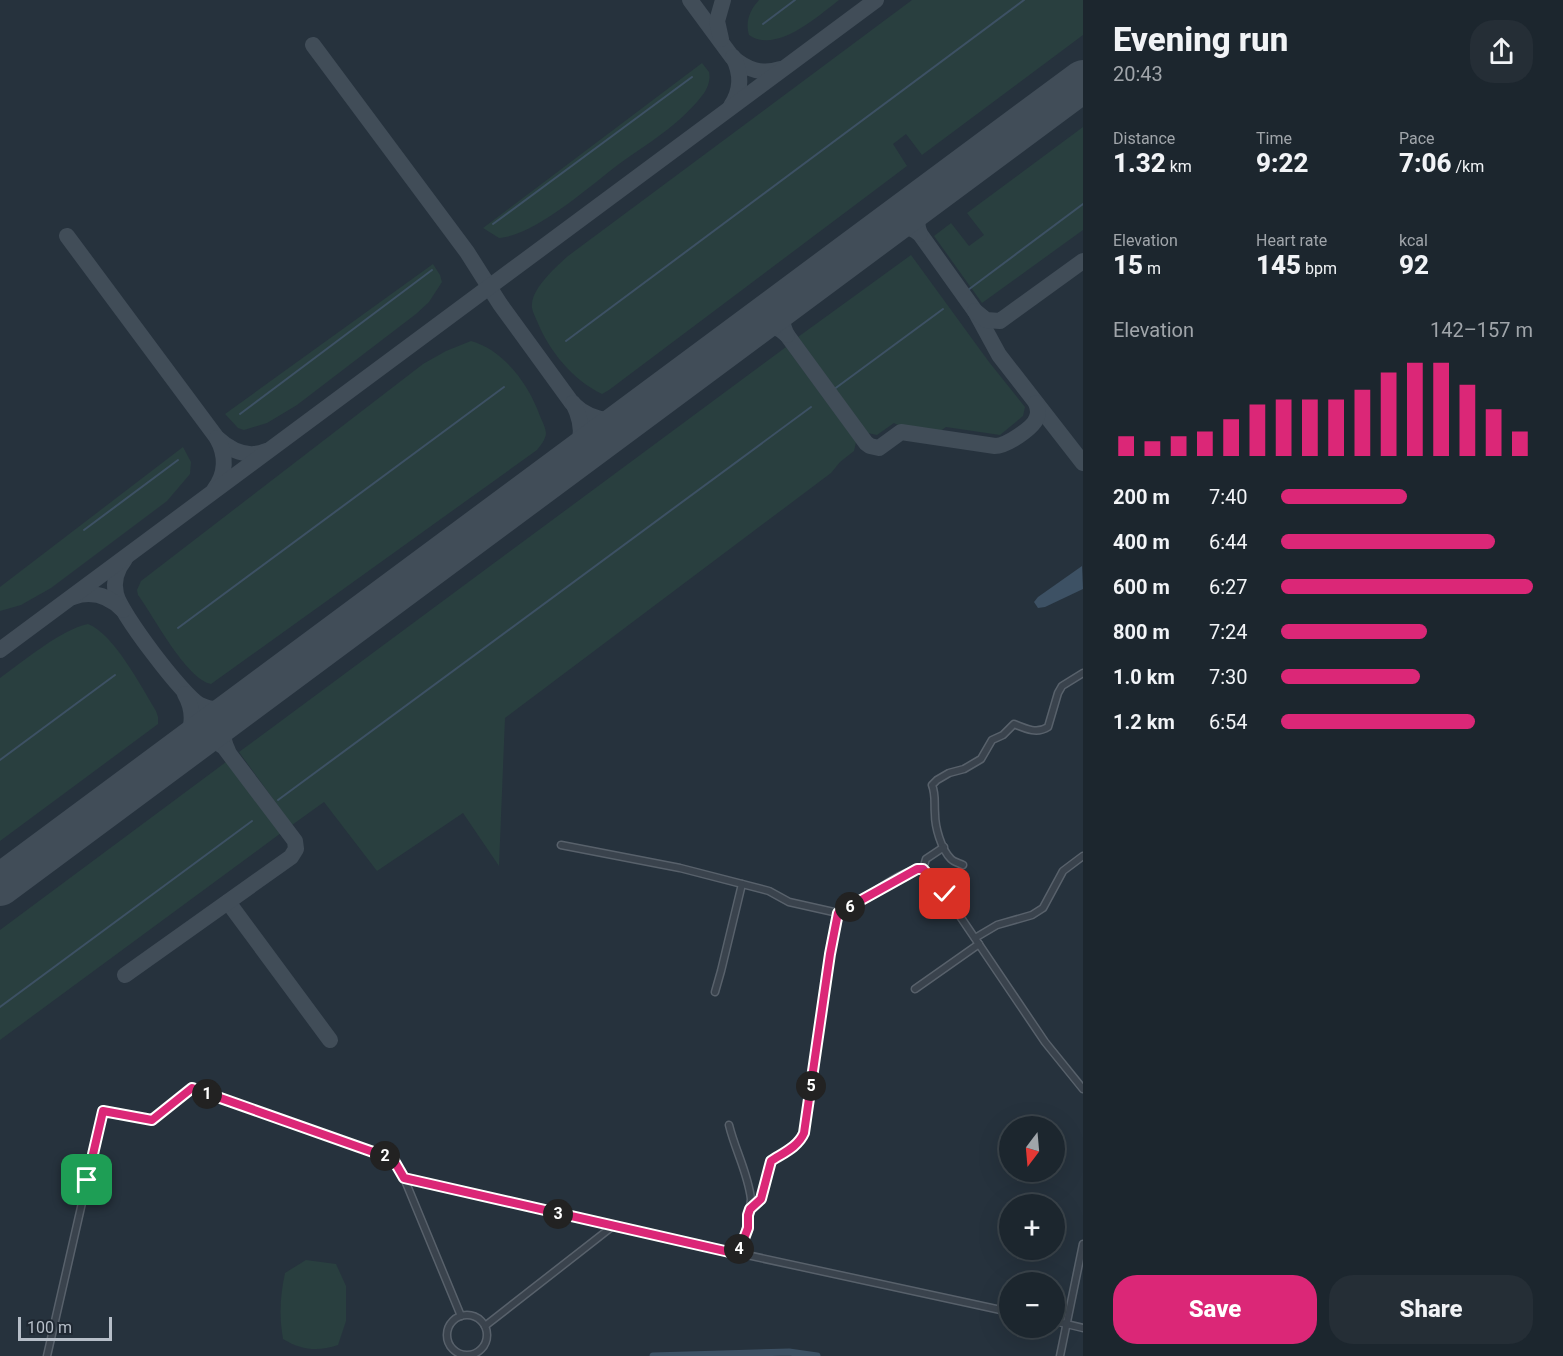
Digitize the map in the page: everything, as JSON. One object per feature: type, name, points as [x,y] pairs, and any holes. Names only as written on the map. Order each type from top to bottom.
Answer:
[{"type":"street","points":[[963,865],[951,860],[937,830],[935,794],[932,785],[949,773],[964,769],[981,759],[992,740],[1003,735],[1014,724],[1029,730],[1042,731],[1048,727],[1062,686],[1083,673]]},
{"type":"street","points":[[561,845],[681,868],[769,891],[789,902],[838,913],[894,880],[917,869],[923,869],[945,894],[1045,1041],[1083,1089]]},
{"type":"street","points":[[923,869],[926,859],[944,848]]},
{"type":"street","points":[[915,989],[997,925],[1032,915],[1043,908],[1063,871],[1083,856]]},
{"type":"street","points":[[715,992],[722,972],[742,884]]},
{"type":"street","points":[[750,1209],[761,1199],[771,1161],[801,1141],[804,1133],[838,913]]},
{"type":"street","points":[[47,1356],[103,1111],[152,1120],[192,1088],[393,1159],[404,1178],[461,1316]]},
{"type":"street","points":[[729,1125],[747,1179],[751,1200],[748,1228],[738,1254]]},
{"type":"street","points":[[404,1178],[738,1254],[999,1310]]},
{"type":"street","points":[[485,1326],[613,1226]]},
{"type":"street","points":[[1083,1244],[1065,1324],[1083,1328]]},
{"type":"street","points":[[461,1316],[477,1318],[485,1326],[487,1337],[481,1354],[466,1356],[453,1350],[447,1338],[450,1324],[461,1316]]},
{"type":"street","points":[[1060,1356],[1063,1338]]},
{"type":"green space","points":[[759,0],[839,0],[796,31],[784,37],[760,40],[749,35],[748,25],[749,16]]},
{"type":"green space","points":[[912,0],[1083,0],[1083,35],[922,155],[906,134],[893,144],[907,166],[609,390],[602,394],[572,373],[548,343],[533,310],[533,297],[546,277],[568,256]]},
{"type":"green space","points":[[702,63],[709,72],[709,82],[705,91],[683,116],[662,134],[619,164],[578,197],[528,229],[499,238],[483,228]]},
{"type":"green space","points":[[1083,127],[1083,230],[982,303],[934,236],[951,223],[969,246],[984,235],[967,213]]},
{"type":"green space","points":[[911,255],[989,362],[1025,407],[1023,416],[1000,435],[946,427],[939,432],[894,423],[877,435],[868,433],[798,337]]},
{"type":"green space","points":[[433,264],[442,282],[429,302],[297,405],[267,423],[244,430],[238,428],[225,414]]},
{"type":"green space","points":[[471,341],[494,352],[514,370],[529,392],[546,432],[537,450],[211,684],[201,680],[181,659],[138,595],[137,590],[141,581],[423,364]]},
{"type":"green space","points":[[786,347],[856,442],[854,451],[831,473],[505,718],[499,866],[463,813],[377,871],[324,802],[292,825],[239,752]]},
{"type":"green space","points":[[183,447],[191,462],[190,474],[167,501],[51,588],[21,605],[0,611],[0,587]]},
{"type":"green space","points":[[88,624],[108,639],[127,663],[156,711],[158,724],[0,841],[0,678],[66,632]]},
{"type":"green space","points":[[226,762],[281,833],[0,1040],[0,930]]},
{"type":"green space","points":[[306,1260],[336,1264],[346,1286],[346,1321],[338,1345],[324,1349],[310,1349],[296,1346],[283,1339],[281,1306],[285,1273]]},
{"type":"water","points":[[1082,566],[1083,589],[1045,607],[1038,608],[1034,602],[1038,597]]},
{"type":"waterway","points":[[763,24],[795,0]]},
{"type":"waterway","points":[[566,341],[1024,0]]},
{"type":"waterway","points":[[493,224],[692,77]]},
{"type":"waterway","points":[[968,290],[1083,204]]},
{"type":"waterway","points":[[240,414],[432,270]]},
{"type":"waterway","points":[[833,390],[943,309]]},
{"type":"waterway","points":[[178,628],[504,387]]},
{"type":"waterway","points":[[278,800],[811,407]]},
{"type":"waterway","points":[[84,530],[178,460]]},
{"type":"waterway","points":[[0,760],[115,675]]},
{"type":"waterway","points":[[0,1007],[252,821]]},
{"type":"waterway","points":[[653,1356],[789,1352],[817,1356]]},
{"type":"taxiway","points":[[690,0],[732,57],[749,68],[761,71],[780,69]]},
{"type":"taxiway","points":[[721,39],[717,21],[723,0]]},
{"type":"taxiway","points":[[0,650],[876,0]]},
{"type":"taxiway","points":[[313,45],[467,252],[500,304],[572,403],[587,414],[603,419],[620,419],[637,413]]},
{"type":"taxiway","points":[[731,106],[737,94],[739,82],[738,70],[733,57]]},
{"type":"taxiway","points":[[927,197],[918,215],[917,224],[920,234],[975,311],[999,355],[1083,463]]},
{"type":"taxiway","points":[[882,231],[901,226],[911,228],[920,234]]},
{"type":"taxiway","points":[[67,236],[217,438],[246,454],[266,451]]},
{"type":"taxiway","points":[[975,311],[986,320],[1000,321],[1083,261]]},
{"type":"taxiway","points":[[792,297],[783,315],[787,335],[870,446],[879,448],[901,432],[1000,445],[1019,436],[1031,426],[1038,415],[1036,403]]},
{"type":"taxiway","points":[[749,329],[759,325],[769,325],[787,335]]},
{"type":"taxiway","points":[[560,470],[573,455],[580,439],[580,422],[573,403]]},
{"type":"taxiway","points":[[214,490],[221,478],[224,465],[217,438]]},
{"type":"taxiway","points":[[125,559],[116,576],[116,594],[120,604],[140,635],[180,687],[200,705],[211,709],[234,707],[245,703]]},
{"type":"taxiway","points":[[73,597],[93,594],[112,601],[123,610]]},
{"type":"taxiway","points":[[176,754],[186,740],[191,726],[191,710],[185,694]]},
{"type":"taxiway","points":[[228,751],[224,741],[224,732],[231,714]]},
{"type":"taxiway","points":[[125,975],[291,857],[296,849],[295,841],[224,747],[207,740],[189,745]]},
{"type":"taxiway","points":[[228,902],[330,1040]]},
{"type":"runway","points":[[0,885],[1083,81]]},
{"type":"route","points":[[87,1180],[103,1111],[152,1120],[192,1088],[393,1159],[404,1178],[738,1254],[748,1228],[750,1209],[761,1199],[771,1161],[801,1141],[804,1133],[838,913],[917,869],[923,869],[945,894]]}]
